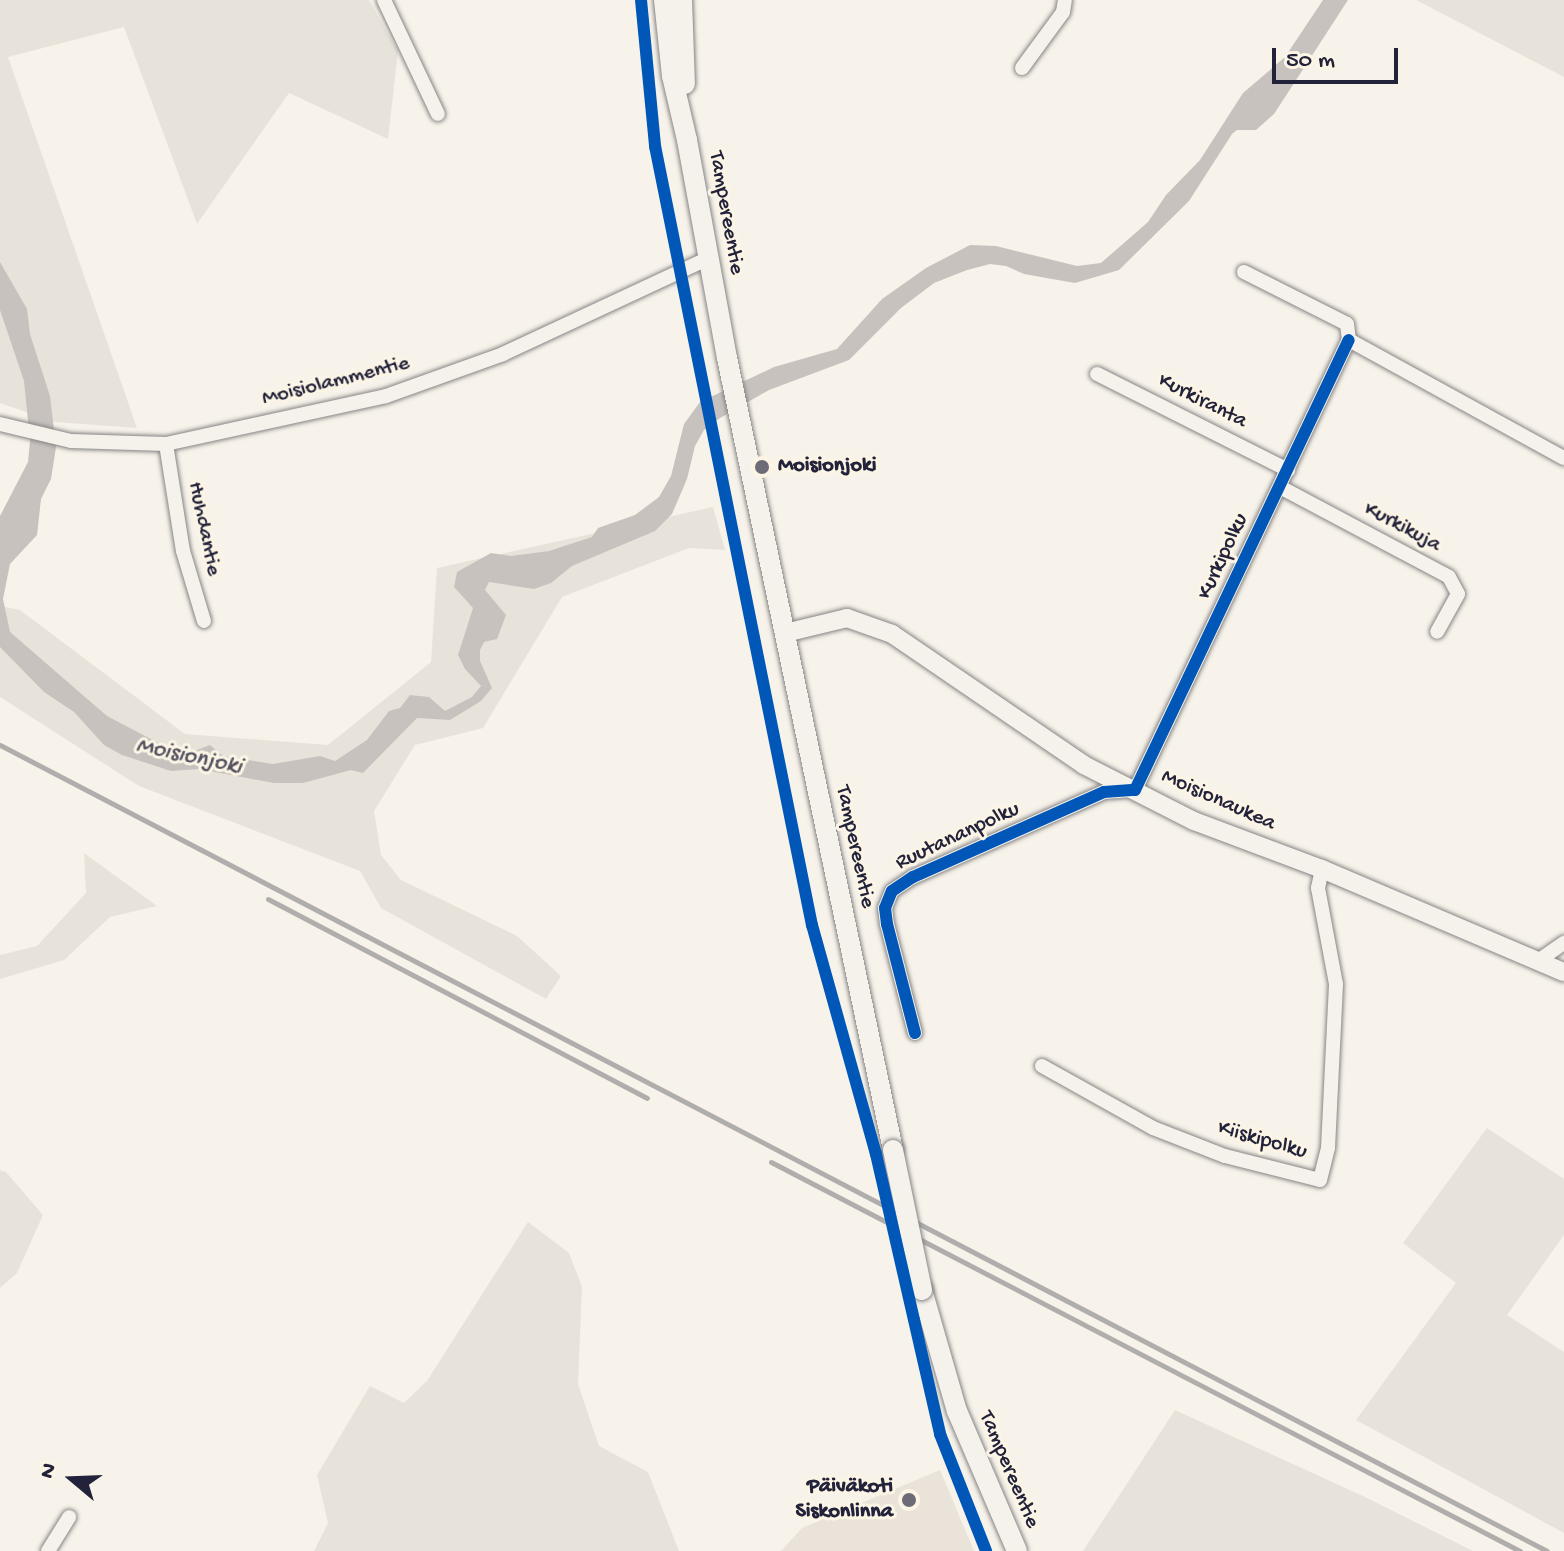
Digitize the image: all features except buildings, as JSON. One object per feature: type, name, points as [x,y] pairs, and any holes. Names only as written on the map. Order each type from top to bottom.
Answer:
[{"type":"main road","name":"Tampereentie","points":[[664,0],[672,76],[687,140],[732,383],[922,1290],[957,1411],[1017,1551]]},
{"type":"main road","name":"Tampereentie","points":[[682,0],[687,140]]},
{"type":"street","points":[[384,0],[438,114]]},
{"type":"street","points":[[1022,68],[1063,12],[1065,0]]},
{"type":"street","name":"Moisiolammentie","points":[[0,424],[55,438],[116,445],[166,444],[386,396],[503,354],[709,258]]},
{"type":"street","points":[[1244,272],[1347,324],[1349,340],[1564,458]]},
{"type":"street","name":"Kurkipolku","points":[[1135,790],[1349,340]]},
{"type":"street","name":"Kurkiranta","points":[[1097,374],[1288,470]]},
{"type":"street","name":"Huhdantie","points":[[166,444],[183,551],[204,621]]},
{"type":"street","name":"Kurkikuja","points":[[1280,487],[1449,577],[1458,594],[1437,632]]},
{"type":"street","name":"Moisionaukea","points":[[785,633],[847,618],[892,634],[1084,765],[1194,821],[1322,869],[1564,972]]},
{"type":"street","name":"Ruutananpolku","points":[[915,1033],[887,924],[885,908],[892,891],[913,877],[1104,792],[1135,790]]},
{"type":"street","name":"Kiiskipolku","points":[[1042,1066],[1153,1128],[1225,1156],[1320,1180],[1328,1148],[1336,984],[1318,888],[1322,869]]},
{"type":"street","points":[[1538,961],[1564,943]]},
{"type":"street","points":[[48,1551],[69,1517]]},
{"type":"shaded area","points":[[0,0],[369,0],[398,51],[388,139],[289,93],[197,224],[124,27],[8,57],[137,428],[55,422],[0,403]]},
{"type":"shaded area","points":[[1416,0],[1564,0],[1564,77]]},
{"type":"shaded area","points":[[713,507],[725,550],[689,548],[562,597],[483,728],[415,745],[374,811],[381,855],[401,880],[517,936],[561,976],[546,999],[381,908],[360,871],[139,786],[0,697],[0,606],[20,610],[185,734],[328,745],[431,662],[437,568]]},
{"type":"shaded area","points":[[84,853],[157,906],[110,917],[64,960],[0,979],[0,955],[37,946],[86,893]]},
{"type":"shaded area","points":[[1487,1128],[1564,1179],[1564,1235],[1507,1315],[1564,1352],[1564,1533],[1356,1420],[1456,1283],[1403,1243]]},
{"type":"shaded area","points":[[0,1170],[6,1172],[43,1215],[17,1273],[0,1288]]},
{"type":"shaded area","points":[[528,1222],[569,1253],[582,1287],[578,1384],[599,1446],[648,1472],[679,1551],[314,1551],[328,1523],[317,1475],[370,1386],[404,1403],[427,1381]]},
{"type":"shaded area","points":[[1175,1410],[1365,1497],[1473,1551],[1083,1551]]},
{"type":"shaded area","name":"Päiväkoti Siskonlinna","points":[[940,1470],[974,1551],[781,1551],[802,1528]]},
{"type":"water","points":[[1323,0],[1348,0],[1274,114],[1256,130],[1237,130],[1232,134],[1189,201],[1119,270],[1075,283],[990,264],[967,270],[934,283],[901,308],[849,360],[769,390],[720,418],[704,430],[695,446],[687,479],[672,514],[655,531],[572,566],[551,583],[534,589],[489,582],[485,590],[506,615],[497,639],[484,642],[480,650],[480,661],[492,688],[481,701],[450,720],[417,718],[363,773],[351,770],[303,783],[274,783],[199,769],[171,771],[122,755],[104,745],[74,712],[44,692],[0,647],[0,516],[28,462],[30,441],[24,381],[0,310],[0,262],[27,309],[30,334],[50,396],[56,447],[51,479],[41,499],[37,535],[10,564],[3,599],[10,632],[107,716],[170,749],[189,753],[210,745],[223,756],[273,764],[320,756],[335,761],[367,740],[389,711],[400,708],[410,695],[429,697],[445,711],[472,697],[481,686],[465,669],[458,655],[473,608],[454,587],[457,572],[491,553],[511,556],[549,551],[592,537],[598,528],[635,515],[659,497],[671,476],[684,424],[700,402],[774,367],[837,349],[882,299],[926,268],[970,245],[996,246],[1077,266],[1101,263],[1148,222],[1166,195],[1200,160],[1243,93],[1285,57]]},
{"type":"railway","points":[[0,745],[1547,1551]]},
{"type":"railway","points":[[268,899],[647,1098]]},
{"type":"railway","points":[[771,1162],[1520,1551]]},
{"type":"cycle path","points":[[641,0],[655,146],[812,925],[876,1154],[940,1434],[986,1551]]},
{"type":"cycle path","points":[[915,1033],[887,924],[885,908],[892,891],[913,877],[1104,792],[1135,790],[1349,340]]},
{"type":"place","name":"Moisionjoki","points":[[762,467]]},
{"type":"place","name":"Päiväkoti Siskonlinna","points":[[909,1500]]}]
